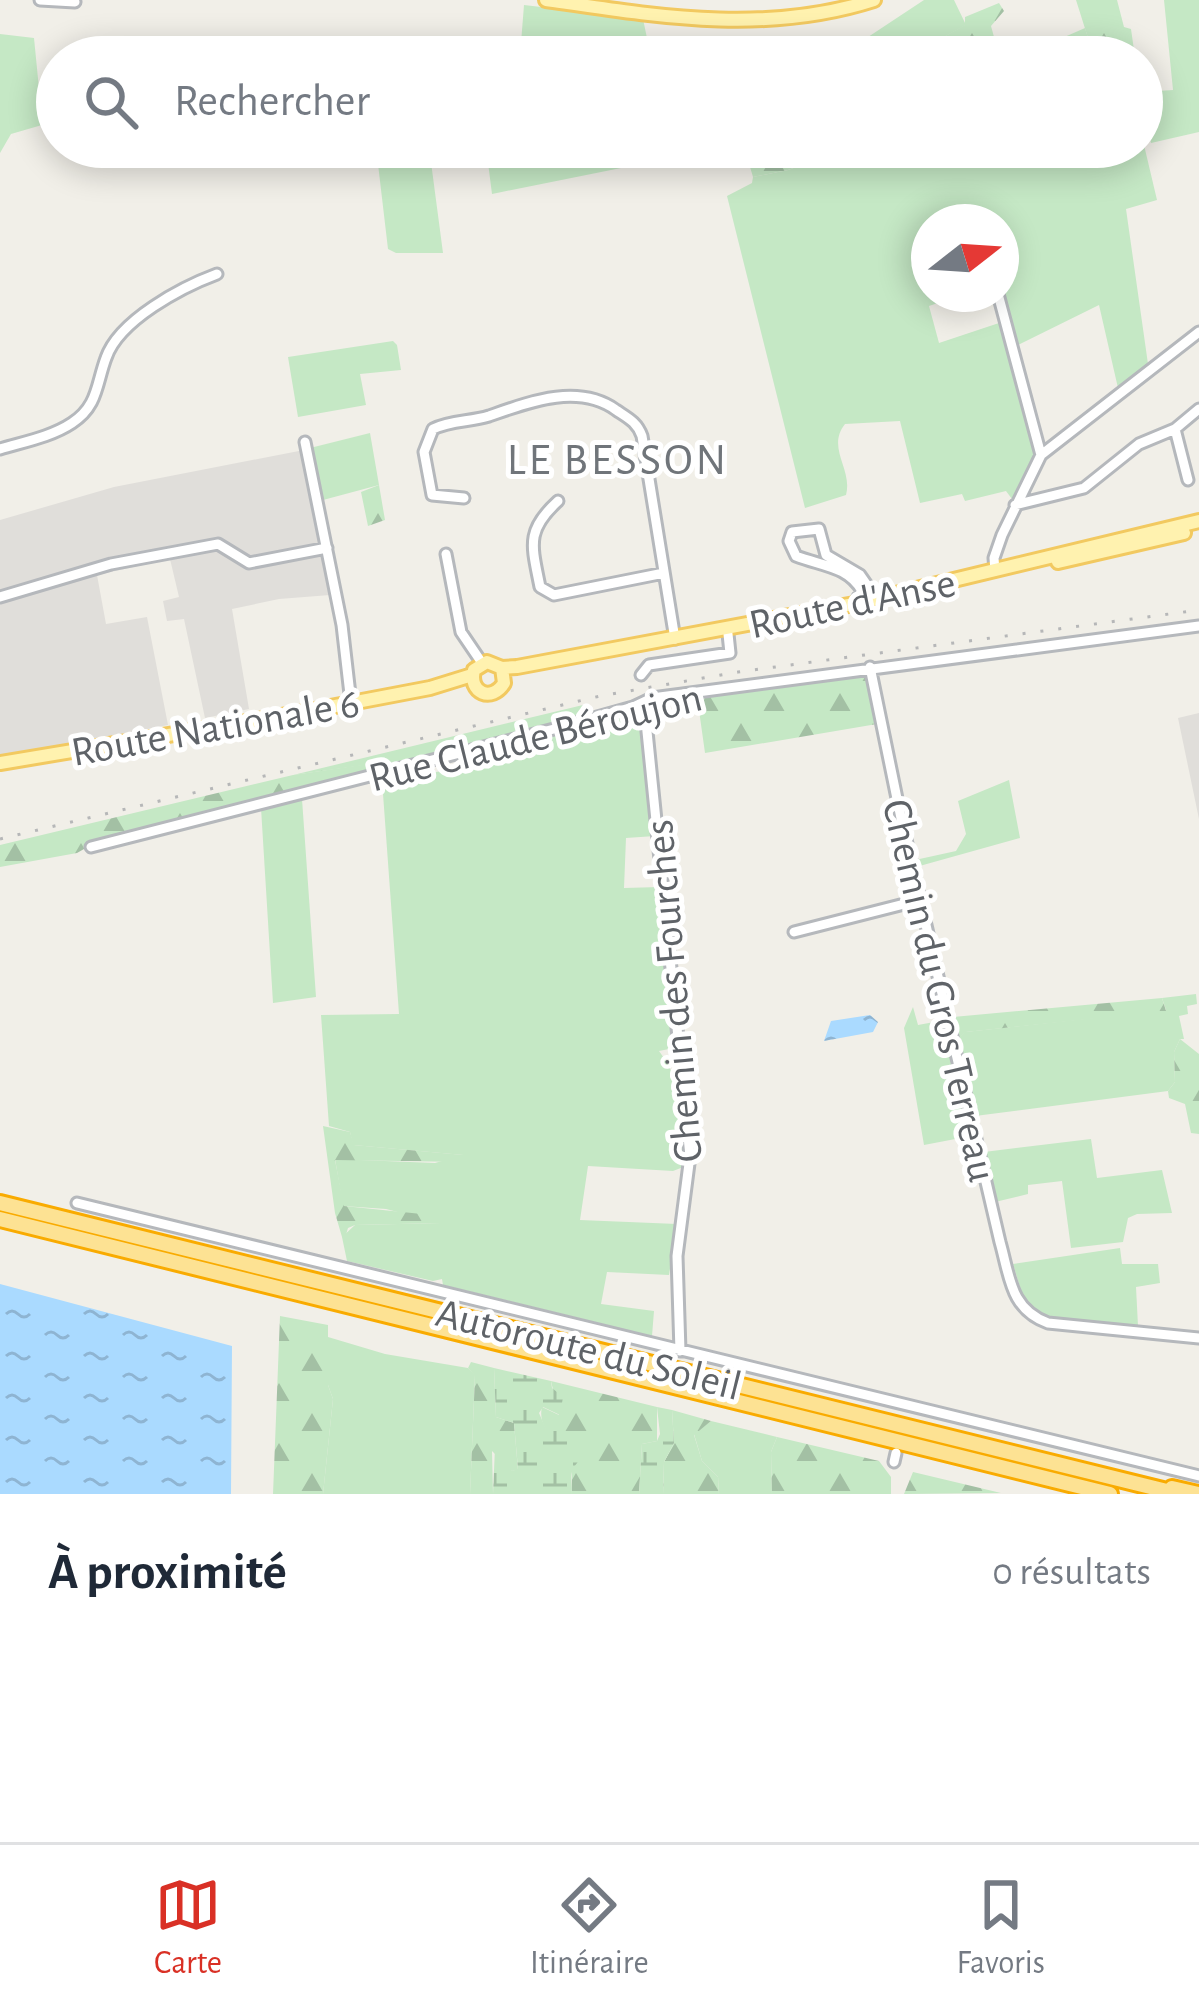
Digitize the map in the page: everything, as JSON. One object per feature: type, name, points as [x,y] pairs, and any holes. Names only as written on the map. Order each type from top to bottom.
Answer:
[{"type":"highway","name":"Autoroute du Soleil","points":[[0,1203],[1179,1494]]},
{"type":"highway","name":"Autoroute du Soleil","points":[[0,1219],[1106,1493]]},
{"type":"highway","points":[[1067,1466],[1198,1494]]},
{"type":"main road","points":[[546,0],[628,6],[733,22],[836,10],[874,0]]},
{"type":"main road","name":"Route d'Anse","points":[[503,672],[854,604],[1199,525]]},
{"type":"main road","name":"Route d'Anse","points":[[503,672],[880,604],[1199,525]]},
{"type":"main road","points":[[493,662],[503,672],[502,688],[493,694],[481,693],[473,680],[482,663],[493,662]]},
{"type":"main road","name":"Route Nationale 6","points":[[0,766],[473,680]]},
{"type":"street","points":[[40,0],[75,2]]},
{"type":"street","points":[[0,449],[74,422],[99,392],[106,358],[118,337],[150,310],[217,274]]},
{"type":"street","points":[[1003,312],[1041,455]]},
{"type":"street","points":[[995,571],[994,558],[1015,505],[1041,455],[1199,332]]},
{"type":"street","points":[[464,498],[432,495],[424,452],[433,429],[447,422],[592,395],[638,425],[675,639]]},
{"type":"street","points":[[1015,505],[1084,488],[1139,444],[1175,429],[1199,409]]},
{"type":"street","points":[[1175,429],[1188,480]]},
{"type":"street","points":[[305,442],[342,625],[351,703]]},
{"type":"street","points":[[558,501],[538,519],[533,532],[540,587],[545,592],[554,595],[664,573]]},
{"type":"street","points":[[854,604],[860,598],[860,585],[847,573],[793,553],[788,536],[792,532],[819,530],[826,555],[860,575],[876,598]]},
{"type":"street","points":[[0,597],[111,564],[218,544],[249,563],[326,548]]},
{"type":"street","points":[[446,554],[460,632],[482,663]]},
{"type":"street","name":"Rue Claude Béroujon","points":[[92,847],[327,789],[644,702],[870,667],[1199,626]]},
{"type":"street","points":[[641,675],[649,665],[730,653],[728,634]]},
{"type":"street","name":"Chemin du Gros Terreau","points":[[870,667],[1000,1242],[1023,1310],[1048,1323],[1199,1338]]},
{"type":"street","name":"Chemin des Fourches","points":[[644,702],[690,1156],[677,1256],[680,1347]]},
{"type":"street","points":[[794,932],[920,900]]},
{"type":"street","points":[[77,1204],[1199,1476]]},
{"type":"shaded area","points":[[304,450],[330,595],[232,609],[249,709],[205,718],[184,619],[167,621],[163,601],[179,597],[170,559],[97,575],[106,624],[147,617],[168,725],[0,758],[0,520],[114,487]]},
{"type":"shaded area","points":[[1199,713],[1199,819],[1178,718]]},
{"type":"green space","points":[[924,0],[954,0],[966,25],[946,36],[870,36]]},
{"type":"green space","points":[[1076,0],[1117,0],[1124,27],[1131,29],[1132,36],[1087,36]]},
{"type":"green space","points":[[1164,0],[1199,0],[1199,132],[1163,140],[1163,91],[1173,90]]},
{"type":"green space","points":[[999,3],[1004,11],[991,26],[994,36],[945,36],[965,25],[965,17]]},
{"type":"green space","points":[[524,5],[643,19],[647,36],[522,36]]},
{"type":"green space","points":[[0,34],[34,38],[36,127],[11,134],[0,153]]},
{"type":"green space","points":[[378,168],[432,168],[443,253],[388,249]]},
{"type":"green space","points":[[489,168],[621,168],[492,194]]},
{"type":"green space","points":[[750,168],[793,168],[788,170],[753,177]]},
{"type":"green space","points":[[794,168],[1149,168],[1157,200],[1126,209],[1148,364],[1118,388],[1099,305],[1018,345],[1008,312],[1019,312],[1019,204],[911,204],[911,312],[931,312],[939,343],[1002,322],[1038,451],[1012,499],[1006,491],[965,501],[962,494],[920,503],[900,421],[845,424],[838,442],[846,495],[805,508],[727,196],[752,183],[753,177]]},
{"type":"green space","points":[[393,341],[401,370],[360,374],[366,405],[298,417],[288,357]]},
{"type":"green space","points":[[370,433],[379,485],[323,500],[310,448]]},
{"type":"green space","points":[[379,485],[385,520],[368,526],[361,492]]},
{"type":"green space","points":[[867,672],[877,724],[705,753],[697,696]]},
{"type":"green space","points":[[583,705],[587,714],[404,765],[401,760],[293,775]]},
{"type":"green space","points":[[631,714],[641,718],[655,836],[626,838],[624,888],[660,887],[674,1048],[659,1051],[678,1091],[686,1166],[673,1171],[588,1166],[580,1220],[677,1224],[669,1275],[607,1272],[601,1304],[654,1311],[652,1336],[443,1285],[442,1279],[433,1281],[347,1261],[342,1237],[355,1225],[440,1223],[386,1209],[343,1206],[335,1159],[435,1163],[463,1155],[353,1145],[350,1132],[329,1126],[321,1015],[399,1014],[382,780],[456,769],[469,754]]},
{"type":"green space","points":[[402,759],[404,765],[91,845],[77,853],[0,867],[0,845],[293,775]]},
{"type":"green space","points":[[1009,780],[1020,838],[916,867],[915,860],[956,851],[966,834],[958,801]]},
{"type":"green space","points":[[302,799],[316,997],[273,1003],[261,808]]},
{"type":"green space","points":[[1196,994],[1197,1004],[1187,1006],[1188,1014],[1179,1016],[1184,1039],[1174,1052],[1175,1082],[1168,1091],[975,1116],[958,1038],[965,1032],[1166,1010],[1162,998]]},
{"type":"green space","points":[[1162,998],[1166,1011],[966,1032],[958,1038],[953,1017]]},
{"type":"green space","points":[[913,1007],[918,1025],[945,1020],[971,1136],[924,1145],[904,1028]]},
{"type":"green space","points":[[1180,1039],[1199,1054],[1199,1134],[1191,1133],[1185,1104],[1169,1098]]},
{"type":"green space","points":[[323,1126],[350,1132],[354,1145],[464,1155],[464,1162],[335,1160],[344,1206],[441,1216],[441,1223],[355,1225],[342,1237]]},
{"type":"green space","points":[[1091,1139],[1097,1178],[1162,1170],[1172,1213],[1128,1218],[1123,1242],[1071,1248],[1062,1181],[1028,1185],[1028,1194],[995,1202],[984,1152]]},
{"type":"green space","points":[[1120,1248],[1122,1264],[1158,1264],[1160,1283],[1136,1287],[1138,1326],[1049,1318],[1026,1307],[1013,1264]]},
{"type":"green space","points":[[280,1316],[328,1325],[328,1385],[333,1399],[323,1494],[273,1494]]},
{"type":"green space","points":[[328,1337],[385,1354],[468,1368],[475,1375],[470,1494],[323,1494],[333,1399],[328,1385]]},
{"type":"green space","points":[[471,1362],[494,1368],[496,1417],[514,1423],[518,1470],[512,1471],[492,1451],[493,1494],[470,1494],[475,1376],[468,1368]]},
{"type":"green space","points":[[494,1368],[551,1381],[563,1397],[560,1415],[543,1407],[539,1413],[546,1429],[573,1433],[580,1459],[571,1471],[572,1494],[493,1494],[495,1447],[504,1447],[512,1471],[518,1469],[514,1423],[496,1417]]},
{"type":"green space","points":[[551,1381],[657,1407],[657,1441],[642,1444],[639,1494],[572,1494],[568,1464],[541,1416],[542,1407],[559,1415]]},
{"type":"green space","points":[[657,1407],[672,1410],[674,1443],[664,1462],[663,1494],[639,1494],[642,1444],[657,1441],[660,1434]]},
{"type":"green space","points":[[672,1410],[711,1421],[694,1435],[702,1461],[718,1477],[719,1494],[663,1494],[664,1462],[674,1443]]},
{"type":"green space","points":[[711,1421],[777,1437],[771,1452],[772,1494],[719,1494],[718,1477],[702,1461],[694,1434]]},
{"type":"green space","points":[[777,1437],[879,1461],[891,1477],[891,1494],[772,1494],[771,1452]]},
{"type":"green space","points":[[913,1472],[1001,1493],[904,1494]]},
{"type":"water","points":[[870,1015],[878,1022],[873,1032],[824,1041],[831,1021]]},
{"type":"water","points":[[0,1284],[232,1346],[231,1494],[0,1494]]},
{"type":"railway","points":[[0,839],[600,696],[738,672],[1199,610]]},
{"type":"district","name":"LE BESSON","points":[[618,458]]}]
